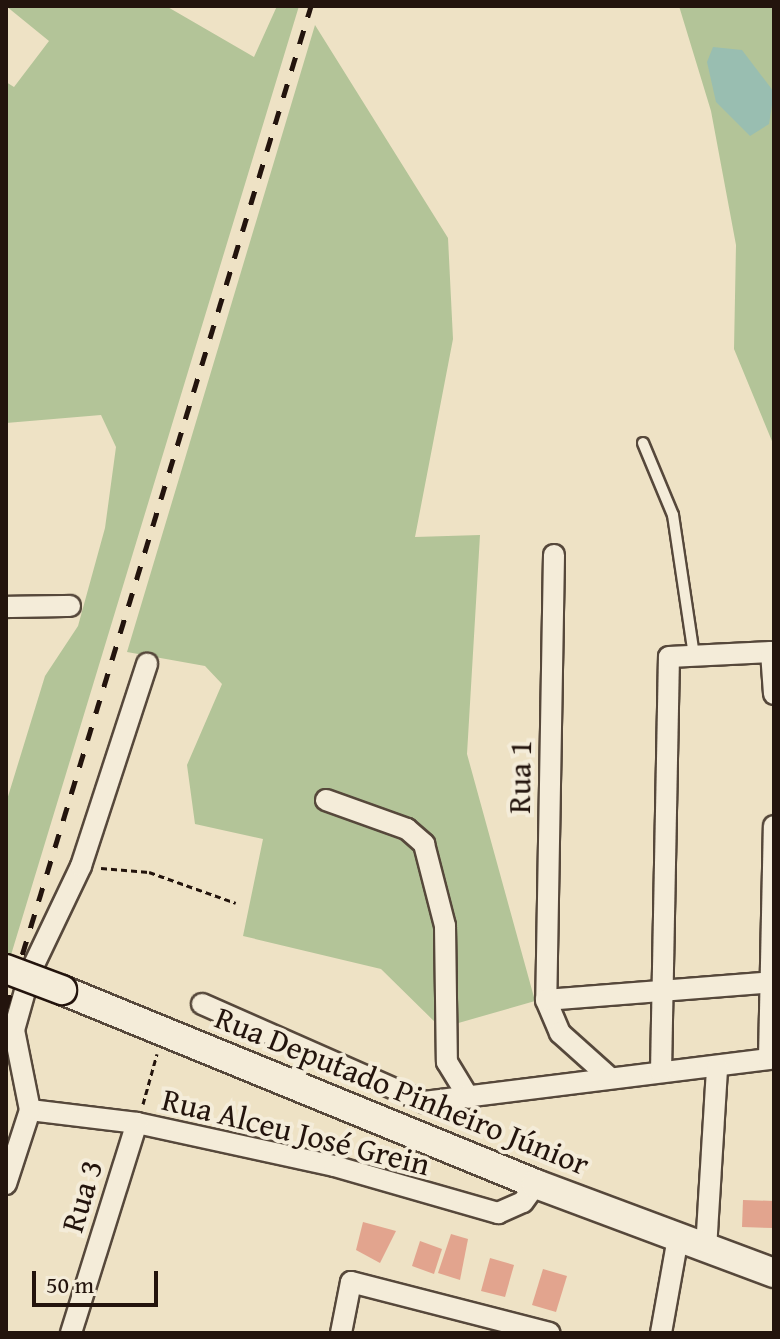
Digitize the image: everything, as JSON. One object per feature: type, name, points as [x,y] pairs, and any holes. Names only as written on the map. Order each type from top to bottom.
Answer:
[{"type":"street","name":"Rua 1","points":[[546,1000],[554,555]]},
{"type":"street","points":[[6,607],[70,606]]},
{"type":"street","points":[[661,1072],[669,657],[771,652],[774,694]]},
{"type":"street","points":[[6,1184],[30,1110],[14,1030],[30,973],[81,866],[147,664]]},
{"type":"street","points":[[326,800],[412,831],[424,844],[445,926],[447,1062],[469,1098]]},
{"type":"street","points":[[202,1004],[424,1102],[608,1076],[717,1067],[769,1059],[774,826]]},
{"type":"street","name":"Rua Deputado Pinheiro Júnior","points":[[6,969],[536,1184],[774,1273]]},
{"type":"street","points":[[608,1076],[560,1033],[546,1000],[771,982]]},
{"type":"street","points":[[706,1249],[717,1067]]},
{"type":"street","name":"Rua Alceu José Grein","points":[[30,1110],[137,1123],[334,1166],[488,1211],[523,1202],[536,1184]]},
{"type":"street","name":"Rua 3","points":[[71,1333],[137,1123]]},
{"type":"street","points":[[661,1333],[678,1238]]},
{"type":"street","points":[[341,1333],[351,1282],[506,1327],[550,1333]]},
{"type":"lane","points":[[643,443],[673,515],[694,656]]},
{"type":"path","points":[[81,866],[149,872],[236,903]]},
{"type":"path","points":[[137,1123],[164,1031]]},
{"type":"green space","points":[[6,6],[166,6],[254,57],[277,6],[299,6],[11,955],[6,953],[6,803],[45,676],[78,626],[105,528],[116,447],[101,415],[6,423],[6,82],[14,87],[49,41]]},
{"type":"green space","points":[[679,6],[774,6],[774,446],[734,349],[736,245],[711,111]]},
{"type":"green space","points":[[315,25],[448,238],[453,339],[415,537],[480,535],[467,754],[535,1001],[441,1028],[381,969],[243,936],[263,839],[195,824],[187,765],[222,684],[205,666],[127,652]]},
{"type":"water","points":[[713,47],[742,50],[774,92],[769,124],[750,136],[716,102],[707,62]]},
{"type":"building","points":[[743,1200],[774,1201],[774,1228],[742,1227]]},
{"type":"building","points":[[363,1222],[396,1231],[380,1263],[356,1250]]},
{"type":"building","points":[[451,1234],[468,1239],[460,1280],[438,1273]]},
{"type":"building","points":[[420,1241],[442,1249],[434,1274],[412,1266]]},
{"type":"building","points":[[490,1258],[514,1265],[505,1297],[481,1291]]},
{"type":"building","points":[[543,1269],[567,1276],[556,1312],[532,1305]]},
{"type":"railway","points":[[6,1008],[311,6]]}]
